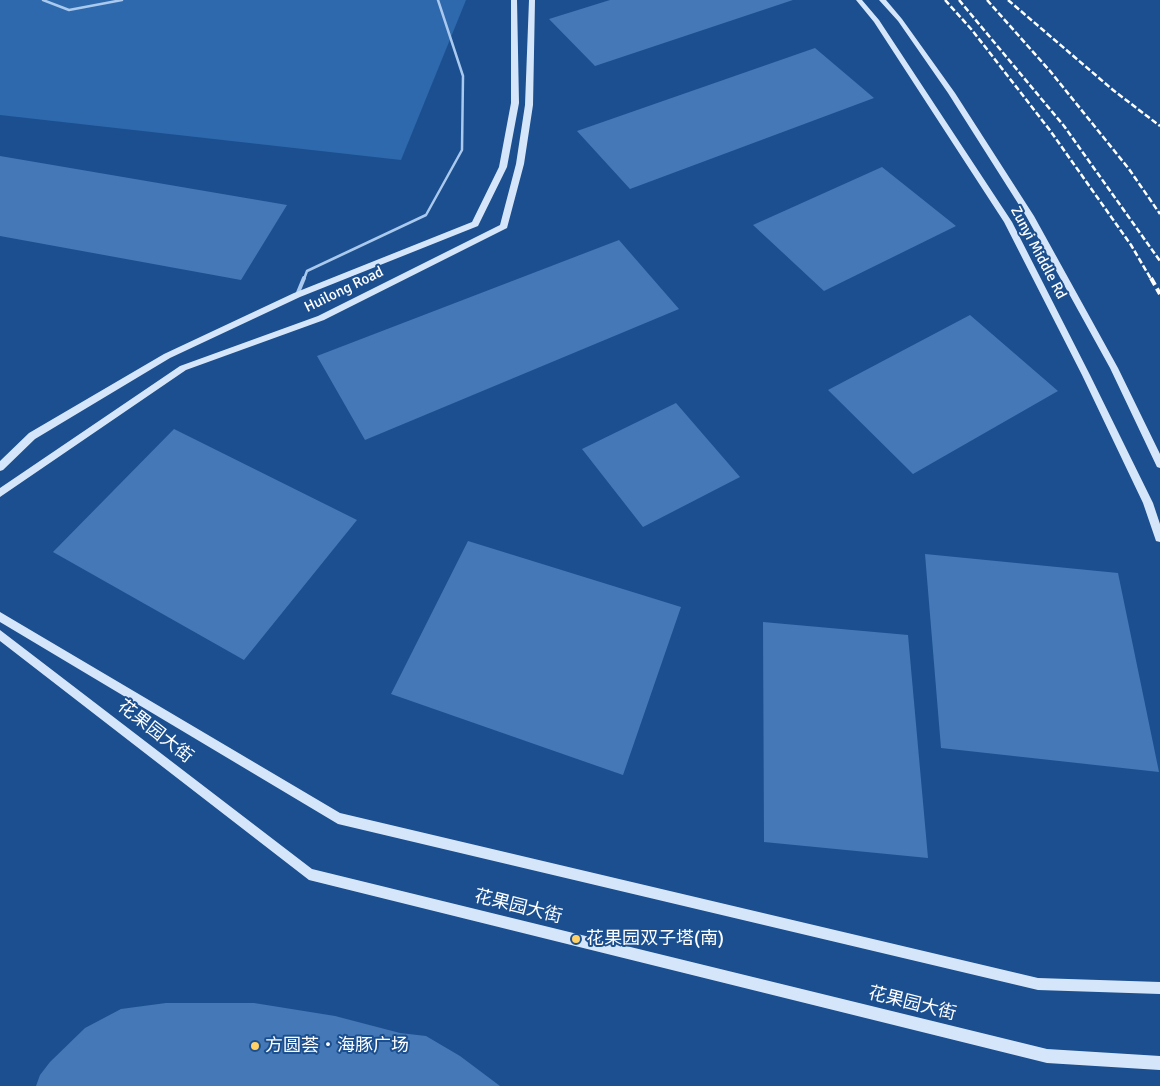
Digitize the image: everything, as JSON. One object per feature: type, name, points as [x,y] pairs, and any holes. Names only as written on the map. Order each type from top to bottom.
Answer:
[{"type":"street","name":"Huilong Road","points":[[0,467],[32,436],[167,356],[297,295],[475,224],[503,167],[515,103],[514,0]]},
{"type":"street","name":"Huilong Road","points":[[0,493],[183,368],[321,318],[504,226],[520,164],[529,105],[532,0]]},
{"type":"street","name":"Zunyi Middle Rd","points":[[859,0],[877,21],[1008,222],[1086,375],[1148,503],[1160,538]]},
{"type":"street","name":"Zunyi Middle Rd","points":[[882,0],[900,20],[951,93],[1030,216],[1114,368],[1160,464]]},
{"type":"street","points":[[0,617],[338,818],[1038,984],[1160,988]]},
{"type":"street","name":"花果园大街","points":[[0,635],[309,874],[1047,1056],[1160,1063]]},
{"type":"lane","points":[[44,0],[69,10],[122,0]]},
{"type":"lane","points":[[297,295],[307,271],[426,215],[462,150],[462,76],[438,0]]},
{"type":"shaded area","points":[[0,0],[466,0],[401,160],[0,115]]},
{"type":"building","points":[[610,0],[793,0],[595,66],[549,19]]},
{"type":"building","points":[[815,48],[874,98],[630,189],[577,131]]},
{"type":"building","points":[[0,156],[287,205],[241,280],[0,236]]},
{"type":"building","points":[[882,167],[956,226],[824,291],[753,225]]},
{"type":"building","points":[[619,240],[679,309],[365,440],[317,356]]},
{"type":"building","points":[[970,315],[1058,391],[913,474],[828,390]]},
{"type":"building","points":[[676,403],[740,477],[643,527],[582,449]]},
{"type":"building","points":[[174,429],[357,520],[244,660],[53,552]]},
{"type":"building","points":[[468,541],[681,607],[623,775],[391,694]]},
{"type":"building","points":[[925,554],[1118,573],[1159,772],[941,748]]},
{"type":"building","points":[[763,622],[908,635],[928,858],[764,842]]},
{"type":"building","name":"方圆荟・海豚广场","points":[[166,1003],[254,1003],[335,1016],[400,1033],[426,1036],[460,1056],[500,1086],[36,1086],[40,1075],[50,1062],[85,1028],[121,1009]]},
{"type":"railway","points":[[945,0],[972,30],[1049,129],[1131,245],[1151,279]]},
{"type":"railway","points":[[959,0],[1064,126],[1160,261]]},
{"type":"railway","points":[[987,0],[1050,71],[1129,169],[1160,214]]},
{"type":"railway","points":[[1008,0],[1113,90],[1160,126]]},
{"type":"railway","points":[[1151,278],[1160,294]]},
{"type":"place","name":"花果园双子塔(南)","points":[[576,939]]},
{"type":"place","name":"方圆荟・海豚广场","points":[[255,1046]]}]
